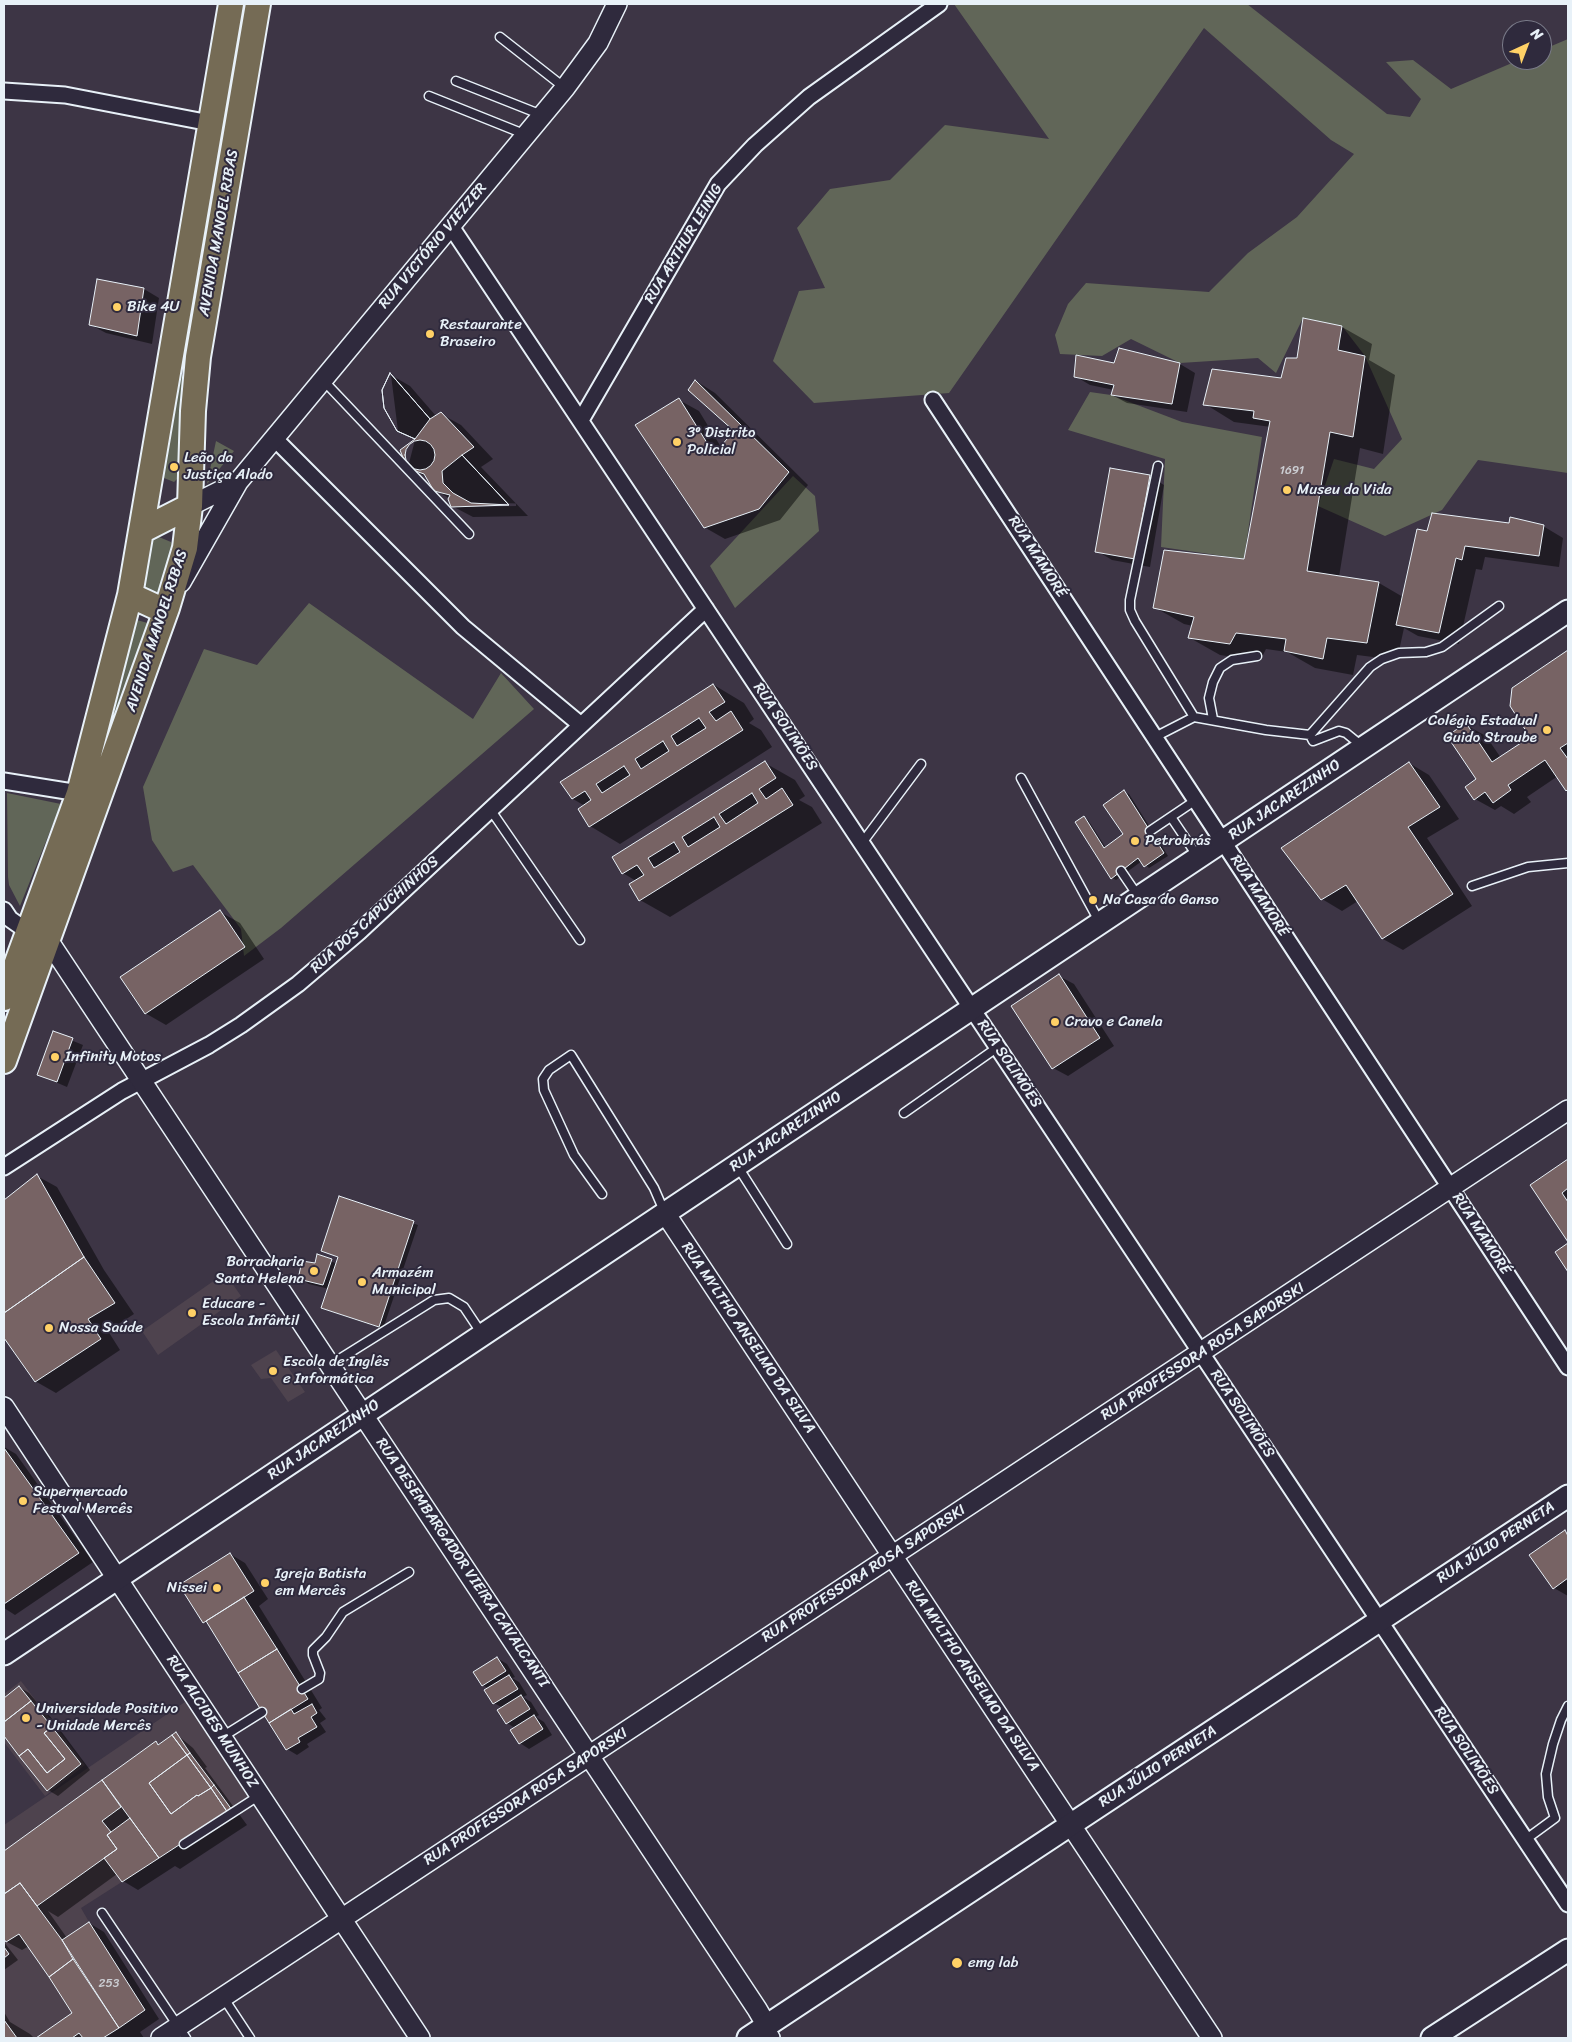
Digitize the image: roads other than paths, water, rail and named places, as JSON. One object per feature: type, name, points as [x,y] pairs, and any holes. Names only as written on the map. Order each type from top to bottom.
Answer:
[{"type":"main road","name":"AVENIDA MANOEL RIBAS","points":[[4,1061],[79,794],[130,595],[230,4]]},
{"type":"main road","name":"AVENIDA MANOEL RIBAS","points":[[4,998],[38,936],[167,608],[185,548],[190,506],[193,411],[198,357],[258,4]]},
{"type":"main road","points":[[141,531],[190,506]]},
{"type":"main road","points":[[130,595],[156,607],[167,608]]},
{"type":"main road","name":"RUA JACAREZINHO","points":[[4,1654],[1568,611]]},
{"type":"main road","name":"RUA JÚLIO PERNETA","points":[[760,2035],[1071,1824],[1568,1496]]},
{"type":"main road","points":[[1432,2038],[1568,1950]]},
{"type":"street","name":"RUA VICTÓRIO VIEZZER","points":[[167,608],[238,482],[565,88],[598,43],[617,4]]},
{"type":"street","name":"RUA ARTHUR LEINIG","points":[[581,420],[718,184],[756,145],[809,97],[939,4]]},
{"type":"street","points":[[4,91],[75,96],[210,123]]},
{"type":"street","name":"RUA SOLIMÕES","points":[[450,225],[1568,1904]]},
{"type":"street","name":"RUA MAMORÉ","points":[[934,400],[1568,1367]]},
{"type":"street","points":[[274,438],[464,627],[581,725]]},
{"type":"street","name":"RUA VICTÓRIO VIEZZER","points":[[190,506],[238,482]]},
{"type":"street","name":"RUA DOS CAPUCHINHOS","points":[[4,1167],[122,1091],[217,1040],[298,984],[359,932],[706,609]]},
{"type":"street","points":[[4,781],[79,794]]},
{"type":"street","points":[[4,910],[10,919],[38,936]]},
{"type":"street","name":"RUA DESEMBARGADOR VIEIRA CAVALCANTI","points":[[38,936],[141,1081],[757,2009],[764,2021],[760,2035]]},
{"type":"street","name":"RUA PROFESSORA ROSA SAPORSKI","points":[[161,2038],[182,2033],[223,1997],[1568,1110]]},
{"type":"street","name":"RUA MYLTHO ANSELMO DA SILVA","points":[[664,1213],[1212,2038]]},
{"type":"street","name":"RUA ALCIDES MUNHOZ","points":[[4,1406],[420,2038]]},
{"type":"lane","points":[[500,37],[565,88]]},
{"type":"lane","points":[[456,81],[542,115]]},
{"type":"lane","points":[[429,96],[526,135]]},
{"type":"lane","points":[[322,380],[469,534]]},
{"type":"lane","points":[[1158,466],[1130,600],[1130,610],[1194,717]]},
{"type":"lane","points":[[1310,735],[1370,667],[1382,659],[1399,653],[1426,652],[1442,647],[1499,606]]},
{"type":"lane","points":[[1213,719],[1209,698],[1212,682],[1220,668],[1232,660],[1258,656]]},
{"type":"lane","points":[[1155,737],[1194,717],[1266,730],[1310,735]]},
{"type":"lane","points":[[1310,735],[1313,741],[1332,732],[1339,731],[1355,739],[1364,748]]},
{"type":"lane","points":[[862,843],[921,764]]},
{"type":"lane","points":[[1021,778],[1100,923]]},
{"type":"lane","points":[[1150,831],[1196,800]]},
{"type":"lane","points":[[490,810],[580,940]]},
{"type":"lane","points":[[1171,817],[1199,857]]},
{"type":"lane","points":[[1472,886],[1528,867],[1568,863]]},
{"type":"lane","points":[[1122,871],[1139,897]]},
{"type":"lane","points":[[904,1113],[998,1047]]},
{"type":"lane","points":[[602,1194],[574,1155],[544,1090],[544,1079],[549,1070],[571,1055],[654,1188],[664,1213]]},
{"type":"lane","points":[[737,1165],[787,1244]]},
{"type":"lane","points":[[330,1365],[434,1300],[449,1298],[464,1307],[483,1334]]},
{"type":"lane","points":[[302,1689],[318,1679],[320,1673],[313,1650],[326,1637],[343,1612],[409,1572]]},
{"type":"lane","points":[[1526,1840],[1555,1818],[1548,1797],[1546,1774],[1552,1744],[1568,1706]]},
{"type":"lane","points":[[222,1737],[262,1712]]},
{"type":"lane","points":[[184,1844],[260,1795]]},
{"type":"lane","points":[[102,1913],[182,2033]]},
{"type":"lane","points":[[223,1997],[250,2038]]},
{"type":"place","name":"Bike 4U","points":[[117,307]]},
{"type":"place","name":"Restaurante Braseiro","points":[[430,334]]},
{"type":"place","name":"3º Distrito Policial","points":[[677,442]]},
{"type":"place","name":"Leão da Justiça Alado","points":[[174,467]]},
{"type":"place","name":"Museu da Vida","points":[[1287,490]]},
{"type":"place","name":"Colégio Estadual Guido Straube","points":[[1547,730]]},
{"type":"place","name":"Petrobrás","points":[[1135,841]]},
{"type":"place","name":"Na Casa do Ganso","points":[[1093,900]]},
{"type":"place","name":"Cravo e Canela","points":[[1055,1022]]},
{"type":"place","name":"Infinity Motos","points":[[55,1057]]},
{"type":"place","name":"Borracharia Santa Helena","points":[[314,1271]]},
{"type":"place","name":"Armazém Municipal","points":[[362,1282]]},
{"type":"place","name":"Educare - Escola Infântil","points":[[192,1313]]},
{"type":"place","name":"Nossa Saúde","points":[[49,1328]]},
{"type":"place","name":"Escola de Inglês e Informática","points":[[273,1371]]},
{"type":"place","name":"Supermercado Festval Mercês","points":[[23,1501]]},
{"type":"place","name":"Igreja Batista em Mercês","points":[[265,1583]]},
{"type":"place","name":"Nissei","points":[[217,1588]]},
{"type":"place","name":"Universidade Positivo - Unidade Mercês","points":[[26,1718]]},
{"type":"place","name":"emg lab","points":[[957,1963]]}]
